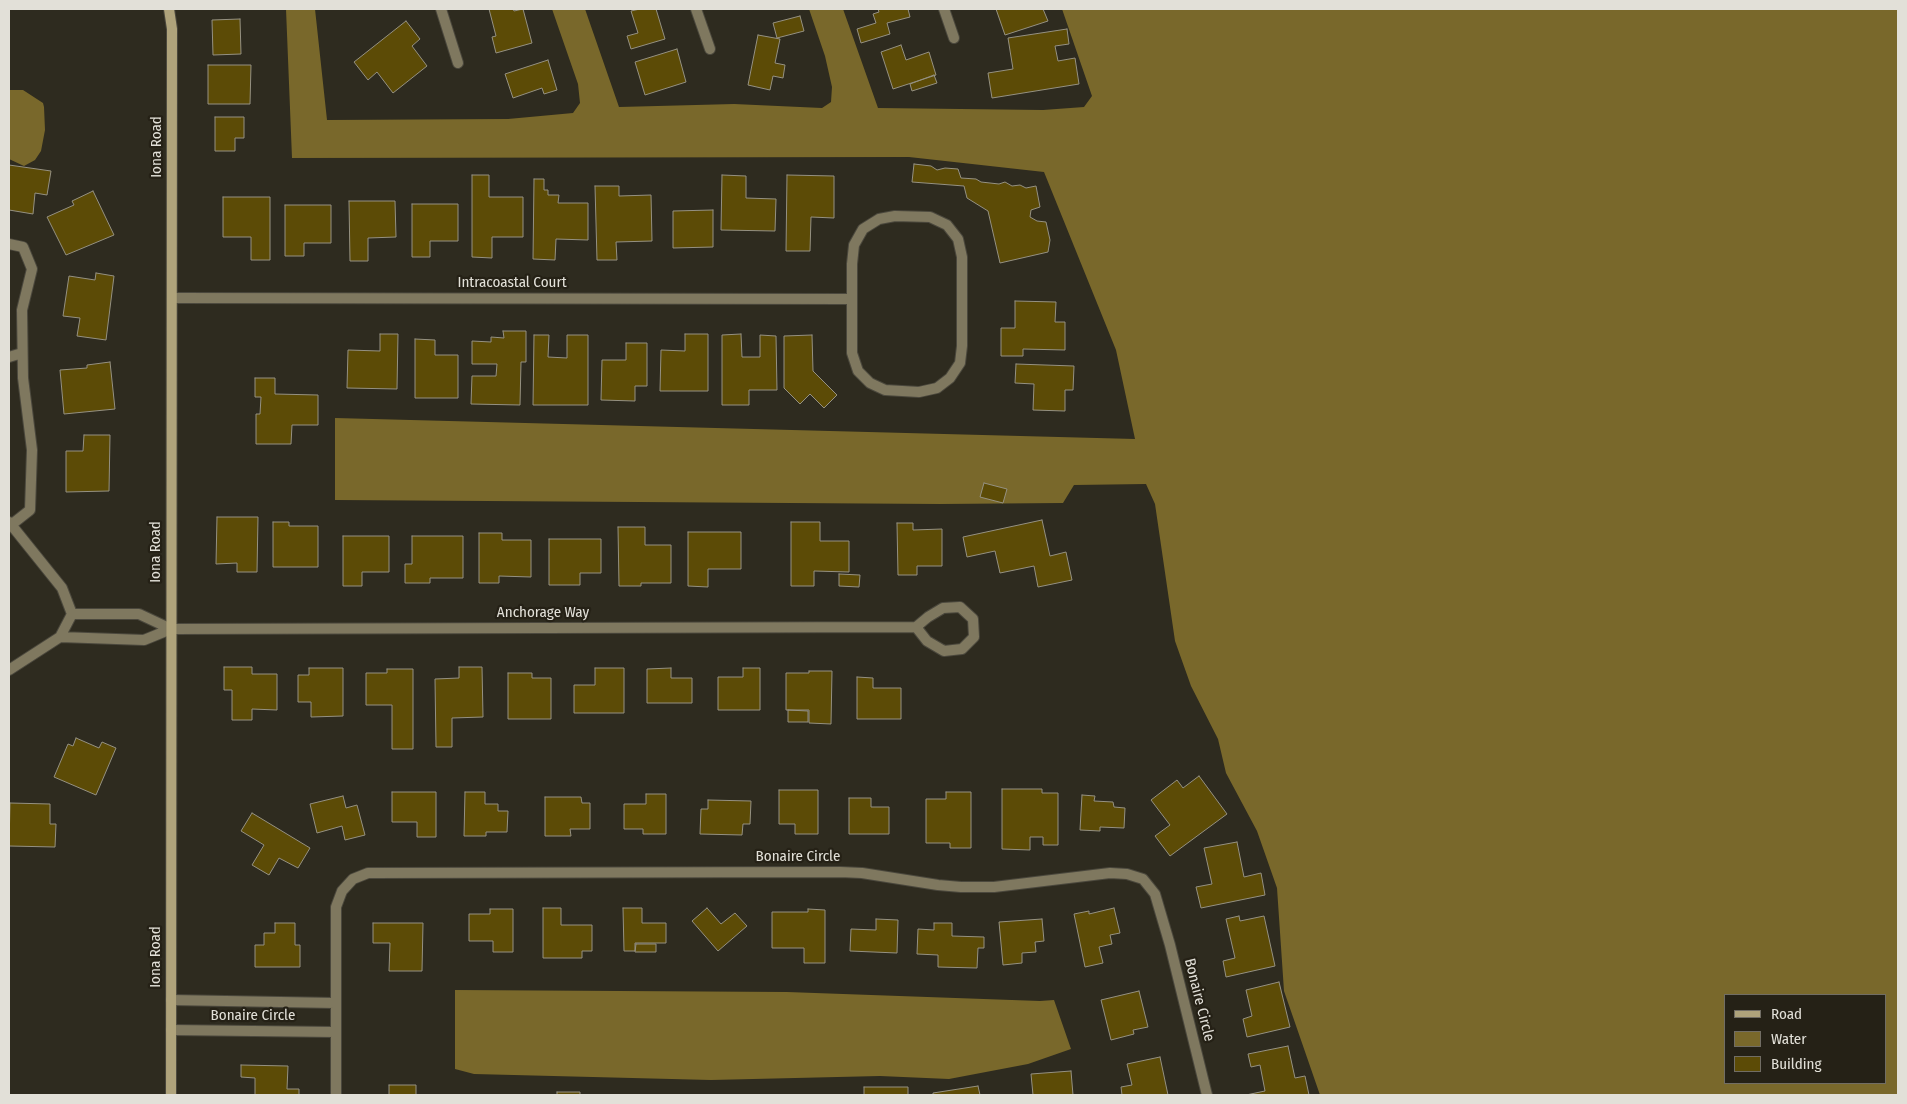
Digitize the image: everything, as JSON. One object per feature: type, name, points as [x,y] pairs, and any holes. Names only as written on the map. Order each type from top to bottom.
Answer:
[{"type":"street","name":"Iona Road","points":[[169,9],[172,29],[171,1095]]},
{"type":"street","points":[[441,9],[458,63]]},
{"type":"street","points":[[696,9],[710,49]]},
{"type":"street","points":[[944,9],[954,38]]},
{"type":"street","points":[[896,216],[930,217],[947,225],[958,239],[962,257],[962,346],[960,363],[950,378],[937,388],[919,392],[885,390],[870,384],[858,371],[852,353],[852,299],[854,245],[863,229],[879,219],[896,216]]},
{"type":"street","points":[[9,244],[23,248],[32,269],[22,310],[23,378],[32,450],[30,510],[10,523],[62,588],[72,614],[60,637],[9,670]]},
{"type":"street","name":"Intracoastal Court","points":[[172,298],[852,299]]},
{"type":"street","points":[[9,357],[22,353]]},
{"type":"street","points":[[960,607],[973,619],[974,638],[962,649],[944,651],[927,641],[916,627],[943,608],[960,607]]},
{"type":"street","points":[[72,614],[139,614],[171,629]]},
{"type":"street","name":"Anchorage Way","points":[[171,629],[916,627]]},
{"type":"street","points":[[60,637],[144,640],[171,629]]},
{"type":"street","name":"Bonaire Circle","points":[[336,1095],[336,907],[342,892],[353,879],[368,873],[840,872],[862,873],[961,887],[994,887],[1092,874],[1126,874],[1143,879],[1155,894],[1170,945],[1206,1095]]},
{"type":"street","name":"Bonaire Circle","points":[[171,1000],[335,1002]]},
{"type":"street","name":"Bonaire Circle","points":[[171,1030],[336,1032]]},
{"type":"water","points":[[286,9],[315,9],[327,120],[508,119],[573,113],[580,103],[578,84],[552,9],[585,9],[619,107],[734,104],[822,108],[831,102],[832,87],[825,56],[809,9],[843,9],[878,108],[1043,110],[1084,107],[1092,96],[1062,9],[1898,9],[1898,1095],[1320,1095],[1284,991],[1277,888],[1257,831],[1226,773],[1218,739],[1191,686],[1175,641],[1155,504],[1146,484],[1074,485],[1063,503],[940,504],[335,500],[335,418],[1135,439],[1116,350],[1044,172],[909,157],[292,158]]},
{"type":"water","points":[[9,90],[23,90],[43,103],[44,107],[45,130],[41,151],[35,160],[24,166],[9,159]]},
{"type":"water","points":[[455,990],[787,992],[1054,1000],[1071,1049],[1028,1064],[949,1079],[880,1076],[711,1080],[474,1074],[455,1069]]},
{"type":"building","points":[[489,9],[513,9],[514,11],[523,9],[532,43],[496,53],[492,37],[496,36]]},
{"type":"building","points":[[656,9],[665,39],[631,49],[627,36],[638,33],[631,11]]},
{"type":"building","points":[[878,9],[908,9],[910,17],[887,23],[890,34],[861,43],[857,29],[876,23],[873,14],[879,12]]},
{"type":"building","points":[[996,9],[1043,9],[1048,21],[1005,35]]},
{"type":"building","points":[[800,16],[804,31],[777,38],[773,23]]},
{"type":"building","points":[[240,19],[241,54],[213,55],[212,20]]},
{"type":"building","points":[[406,21],[420,39],[412,46],[427,66],[393,93],[377,72],[368,80],[354,62]]},
{"type":"building","points":[[1067,29],[1069,44],[1055,46],[1058,61],[1075,58],[1079,84],[992,98],[988,73],[1013,69],[1008,38]]},
{"type":"building","points":[[758,35],[780,39],[775,63],[785,65],[783,78],[773,76],[770,90],[748,85]]},
{"type":"building","points":[[901,45],[906,60],[929,52],[936,75],[893,89],[881,52]]},
{"type":"building","points":[[677,49],[686,82],[645,95],[635,62]]},
{"type":"building","points":[[548,60],[557,90],[544,94],[542,88],[513,98],[505,74]]},
{"type":"building","points":[[208,65],[251,65],[250,104],[208,104]]},
{"type":"building","points":[[934,75],[937,83],[912,91],[910,84]]},
{"type":"building","points":[[215,117],[244,117],[244,138],[235,138],[235,151],[215,151]]},
{"type":"building","points":[[914,164],[931,166],[937,170],[945,168],[958,169],[961,178],[976,179],[981,182],[999,184],[1005,182],[1012,186],[1020,185],[1026,188],[1036,186],[1040,207],[1031,210],[1030,217],[1037,221],[1046,222],[1050,240],[1048,252],[1000,263],[988,211],[967,198],[964,186],[912,182]]},
{"type":"building","points":[[9,165],[51,171],[47,195],[35,193],[33,214],[9,210]]},
{"type":"building","points":[[472,175],[489,175],[489,197],[523,197],[523,237],[492,237],[492,258],[472,257]]},
{"type":"building","points":[[722,175],[746,176],[746,198],[776,199],[775,231],[721,230]]},
{"type":"building","points":[[787,175],[834,176],[834,218],[811,217],[810,251],[786,251]]},
{"type":"building","points":[[534,179],[544,179],[544,190],[548,190],[548,195],[559,195],[558,203],[588,203],[588,240],[556,239],[555,260],[533,259]]},
{"type":"building","points":[[595,186],[619,186],[619,196],[651,195],[652,241],[616,242],[617,260],[597,260]]},
{"type":"building","points":[[93,191],[114,235],[66,255],[47,217],[74,205],[72,201]]},
{"type":"building","points":[[223,197],[270,197],[270,260],[251,260],[251,237],[223,237]]},
{"type":"building","points":[[349,201],[395,201],[396,237],[368,238],[368,261],[350,261]]},
{"type":"building","points":[[412,204],[458,204],[458,241],[430,241],[430,257],[412,257]]},
{"type":"building","points":[[285,205],[331,205],[331,243],[304,243],[304,256],[285,256]]},
{"type":"building","points":[[713,210],[713,247],[673,248],[673,211]]},
{"type":"building","points":[[96,273],[114,276],[106,340],[77,336],[80,318],[63,316],[69,276],[95,280]]},
{"type":"building","points":[[1015,301],[1056,302],[1055,322],[1065,322],[1065,350],[1023,349],[1023,356],[1001,356],[1001,328],[1015,328]]},
{"type":"building","points":[[503,331],[526,331],[526,362],[521,362],[520,405],[471,404],[472,376],[496,376],[497,364],[472,364],[472,341],[491,342],[491,337],[504,338]]},
{"type":"building","points":[[380,334],[398,334],[397,389],[347,388],[348,350],[380,351]]},
{"type":"building","points":[[685,334],[708,334],[708,391],[660,391],[661,350],[685,351]]},
{"type":"building","points":[[741,334],[742,357],[760,357],[760,335],[776,336],[777,390],[749,390],[749,405],[722,405],[722,335]]},
{"type":"building","points":[[534,335],[549,335],[548,357],[567,358],[567,335],[588,335],[588,405],[533,405]]},
{"type":"building","points":[[812,335],[813,371],[837,395],[824,408],[810,394],[800,404],[784,388],[784,336]]},
{"type":"building","points":[[415,339],[435,340],[435,355],[458,355],[458,398],[415,398]]},
{"type":"building","points":[[626,343],[647,343],[647,386],[635,386],[635,401],[601,400],[602,360],[626,360]]},
{"type":"building","points":[[110,362],[115,409],[64,414],[60,370],[87,368],[87,365]]},
{"type":"building","points":[[1016,364],[1074,366],[1073,390],[1065,390],[1065,411],[1033,410],[1034,384],[1015,383]]},
{"type":"building","points":[[255,378],[275,378],[275,394],[318,395],[318,425],[292,425],[291,444],[256,444],[256,414],[260,414],[261,397],[255,397]]},
{"type":"building","points":[[84,435],[110,435],[109,491],[66,492],[66,451],[83,451]]},
{"type":"building","points":[[984,483],[1007,489],[1003,503],[980,497]]},
{"type":"building","points":[[217,517],[258,517],[257,572],[237,572],[237,563],[216,564]]},
{"type":"building","points":[[1042,520],[1050,556],[1066,552],[1072,580],[1038,587],[1034,566],[1000,573],[995,551],[967,557],[963,537]]},
{"type":"building","points":[[273,522],[289,522],[289,526],[318,526],[318,567],[273,567]]},
{"type":"building","points":[[791,522],[820,522],[820,541],[849,541],[849,572],[814,571],[814,586],[791,586]]},
{"type":"building","points":[[897,523],[913,523],[913,530],[942,529],[942,566],[917,566],[917,575],[898,575]]},
{"type":"building","points":[[618,527],[645,527],[645,545],[671,545],[671,583],[641,583],[641,586],[619,586]]},
{"type":"building","points":[[688,532],[741,532],[741,569],[708,569],[708,587],[688,586]]},
{"type":"building","points":[[479,533],[502,533],[502,540],[531,540],[531,577],[499,576],[499,583],[479,583]]},
{"type":"building","points":[[343,536],[389,536],[389,572],[362,572],[362,586],[343,586]]},
{"type":"building","points":[[412,536],[463,536],[463,578],[430,578],[430,583],[405,583],[405,564],[412,564]]},
{"type":"building","points":[[549,539],[601,539],[601,573],[580,573],[580,585],[549,585]]},
{"type":"building","points":[[839,574],[860,575],[859,587],[839,586]]},
{"type":"building","points":[[224,667],[252,667],[252,674],[277,674],[277,710],[252,709],[252,720],[232,720],[232,690],[224,690]]},
{"type":"building","points":[[459,667],[482,667],[483,717],[452,718],[452,747],[436,747],[435,679],[459,678]]},
{"type":"building","points":[[309,668],[343,668],[343,716],[311,717],[311,702],[298,702],[298,675],[309,675]]},
{"type":"building","points":[[595,668],[624,668],[624,713],[574,713],[574,685],[595,685]]},
{"type":"building","points":[[671,668],[671,678],[692,678],[692,703],[647,703],[647,669]]},
{"type":"building","points":[[743,668],[760,668],[760,710],[718,710],[718,677],[743,677]]},
{"type":"building","points":[[387,669],[413,669],[413,749],[392,749],[392,705],[366,705],[366,673],[387,673]]},
{"type":"building","points":[[809,671],[832,671],[831,724],[809,723],[809,710],[786,710],[786,673],[809,673]]},
{"type":"building","points":[[508,673],[532,673],[532,678],[551,678],[551,719],[508,719]]},
{"type":"building","points":[[857,677],[873,678],[873,688],[901,688],[901,719],[857,719]]},
{"type":"building","points":[[788,710],[808,711],[808,722],[788,722]]},
{"type":"building","points":[[76,738],[99,748],[102,742],[116,748],[96,795],[54,777],[68,744],[73,746]]},
{"type":"building","points":[[1199,776],[1227,814],[1170,856],[1155,836],[1170,825],[1151,800],[1177,780],[1183,788]]},
{"type":"building","points":[[1002,789],[1042,789],[1042,793],[1058,793],[1058,845],[1043,845],[1043,837],[1030,837],[1030,850],[1002,849]]},
{"type":"building","points":[[779,790],[818,790],[818,834],[795,834],[795,824],[779,824]]},
{"type":"building","points":[[392,792],[436,792],[436,837],[417,837],[417,822],[392,822]]},
{"type":"building","points":[[465,792],[485,792],[485,804],[498,804],[498,811],[508,811],[507,832],[486,832],[486,836],[464,836]]},
{"type":"building","points":[[946,792],[971,792],[971,848],[950,848],[950,843],[926,843],[926,799],[946,799]]},
{"type":"building","points":[[646,794],[666,794],[666,834],[643,834],[643,829],[624,829],[624,804],[646,804]]},
{"type":"building","points":[[1082,795],[1095,796],[1094,801],[1113,802],[1114,807],[1125,808],[1124,828],[1100,827],[1100,831],[1080,830]]},
{"type":"building","points":[[343,796],[346,808],[357,805],[365,835],[345,840],[342,826],[317,833],[310,804]]},
{"type":"building","points":[[545,797],[581,797],[582,803],[590,803],[590,829],[570,829],[571,836],[545,836]]},
{"type":"building","points":[[849,798],[871,798],[871,807],[889,807],[889,834],[849,834]]},
{"type":"building","points":[[708,800],[751,801],[750,824],[743,824],[742,835],[700,834],[701,809],[708,809]]},
{"type":"building","points":[[10,803],[50,804],[50,824],[56,824],[55,847],[9,846]]},
{"type":"building","points":[[252,813],[310,848],[298,868],[279,858],[269,875],[252,865],[264,845],[241,831]]},
{"type":"building","points":[[1237,842],[1244,877],[1261,873],[1265,895],[1201,908],[1196,887],[1212,884],[1204,848]]},
{"type":"building","points":[[543,908],[561,908],[561,925],[592,925],[592,951],[582,951],[582,958],[543,958]]},
{"type":"building","points":[[623,908],[642,908],[642,923],[666,923],[666,943],[635,943],[635,951],[624,951]]},
{"type":"building","points":[[707,908],[721,924],[735,913],[747,926],[718,951],[692,921]]},
{"type":"building","points":[[1114,908],[1120,933],[1110,935],[1112,944],[1099,947],[1103,963],[1085,967],[1074,914],[1089,911],[1089,914]]},
{"type":"building","points":[[490,909],[513,909],[513,952],[493,952],[493,941],[469,941],[469,914],[490,914]]},
{"type":"building","points":[[808,909],[825,910],[825,963],[804,963],[804,948],[772,948],[772,912],[808,912]]},
{"type":"building","points":[[1239,916],[1240,921],[1264,916],[1275,966],[1226,977],[1223,961],[1235,958],[1226,919]]},
{"type":"building","points":[[876,919],[898,920],[897,953],[850,951],[851,929],[876,930]]},
{"type":"building","points":[[1042,919],[1044,941],[1035,942],[1036,952],[1022,953],[1022,963],[1003,965],[999,922]]},
{"type":"building","points":[[275,923],[295,923],[295,945],[300,945],[300,967],[255,967],[255,945],[264,945],[264,933],[275,933]]},
{"type":"building","points":[[373,923],[423,923],[422,971],[389,971],[390,943],[373,943]]},
{"type":"building","points":[[934,923],[952,923],[952,936],[984,937],[984,948],[978,948],[977,968],[938,967],[938,955],[917,954],[918,929],[934,930]]},
{"type":"building","points":[[636,944],[656,944],[656,952],[635,952]]},
{"type":"building","points":[[1279,982],[1290,1027],[1247,1037],[1243,1019],[1252,1016],[1246,990]]},
{"type":"building","points":[[1139,991],[1148,1027],[1133,1030],[1134,1034],[1111,1040],[1101,1000]]},
{"type":"building","points":[[1288,1046],[1295,1078],[1305,1076],[1309,1095],[1246,1095],[1265,1091],[1260,1065],[1251,1067],[1248,1054]]},
{"type":"building","points":[[1160,1057],[1168,1095],[1122,1095],[1121,1087],[1132,1085],[1127,1064]]},
{"type":"building","points":[[241,1065],[288,1066],[287,1089],[299,1089],[299,1095],[255,1095],[255,1078],[241,1077]]},
{"type":"building","points":[[1071,1071],[1073,1095],[1033,1095],[1031,1074]]},
{"type":"building","points":[[389,1085],[416,1085],[416,1095],[389,1095]]},
{"type":"building","points":[[978,1086],[980,1095],[933,1095],[933,1093]]},
{"type":"building","points":[[864,1087],[908,1087],[908,1095],[864,1095]]},
{"type":"building","points":[[557,1092],[580,1092],[580,1095],[557,1095]]}]
